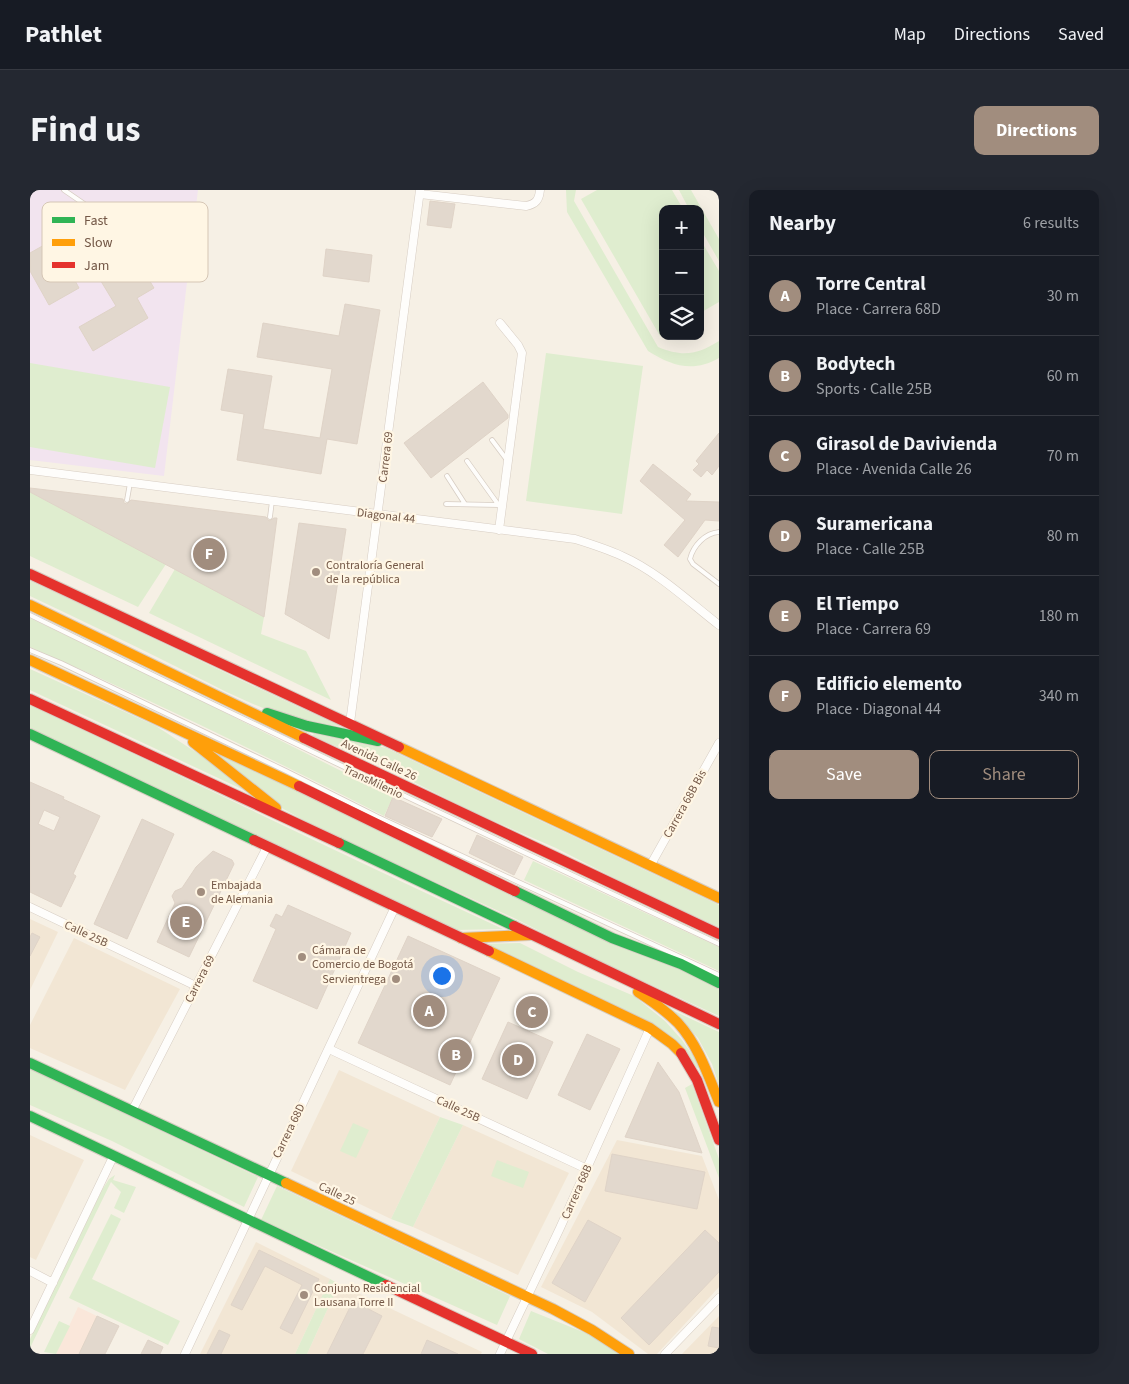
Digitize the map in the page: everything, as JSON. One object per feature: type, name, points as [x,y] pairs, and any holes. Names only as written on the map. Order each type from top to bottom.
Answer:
[{"type":"main road","name":"Avenida Calle 26","points":[[30,574],[719,898]]},
{"type":"main road","name":"Avenida Calle 26","points":[[30,605],[357,764],[719,934]]},
{"type":"main road","points":[[30,660],[260,767],[612,938],[681,964],[719,983]]},
{"type":"main road","points":[[223,698],[307,726],[394,744]]},
{"type":"main road","points":[[30,699],[291,820],[719,1024]]},
{"type":"main road","points":[[160,720],[201,747],[291,820]]},
{"type":"main road","points":[[30,734],[650,1028],[667,1039],[685,1058],[696,1079],[719,1140]]},
{"type":"main road","points":[[705,891],[719,893]]},
{"type":"main road","points":[[459,938],[532,935]]},
{"type":"main road","points":[[608,972],[654,1003],[682,1028],[695,1047],[719,1102]]},
{"type":"main road","name":"Calle 25","points":[[30,1063],[527,1296],[580,1322],[629,1354]]},
{"type":"main road","points":[[30,1116],[506,1340],[532,1354]]},
{"type":"street","points":[[420,192],[526,206],[534,204],[538,200],[540,190]]},
{"type":"street","name":"Carrera 69","points":[[350,723],[420,192]]},
{"type":"street","points":[[498,530],[522,353],[518,345],[500,323]]},
{"type":"street","name":"Diagonal 44","points":[[30,470],[574,539],[623,556],[665,583],[719,625]]},
{"type":"street","name":"Carrera 68B Bis","points":[[650,866],[719,743]]},
{"type":"street","name":"Carrera 69","points":[[132,1111],[267,847]]},
{"type":"street","name":"Calle 25B","points":[[30,907],[196,986]]},
{"type":"street","name":"Carrera 68D","points":[[185,1354],[394,907]]},
{"type":"street","name":"Carrera 68B","points":[[500,1354],[560,1228],[650,1028]]},
{"type":"street","name":"Calle 25B","points":[[329,1049],[587,1169]]},
{"type":"street","points":[[30,1330],[114,1155]]},
{"type":"street","points":[[30,1271],[53,1283]]},
{"type":"street","points":[[665,1354],[719,1298]]},
{"type":"lane","points":[[64,190],[81,202]]},
{"type":"lane","points":[[492,440],[508,462]]},
{"type":"lane","points":[[467,461],[500,506]]},
{"type":"lane","points":[[446,476],[464,504]]},
{"type":"lane","points":[[127,500],[130,483]]},
{"type":"lane","points":[[270,517],[272,501]]},
{"type":"lane","points":[[446,504],[500,506]]},
{"type":"lane","points":[[719,532],[710,533],[705,536],[692,553],[690,559],[693,564],[719,584]]},
{"type":"lane","name":"TransMilenio","points":[[30,615],[325,759],[719,944]]},
{"type":"lane","points":[[30,650],[268,762],[378,817],[719,975]]},
{"type":"shaded area","points":[[30,190],[198,190],[197,202],[42,202],[42,282],[187,282],[164,476],[30,460]]},
{"type":"shaded area","points":[[30,919],[58,932],[30,990]]},
{"type":"shaded area","points":[[74,938],[180,989],[125,1090],[30,1048],[30,1025]]},
{"type":"shaded area","points":[[339,1070],[440,1117],[391,1219],[291,1171]]},
{"type":"shaded area","points":[[463,1125],[569,1173],[518,1275],[413,1227]]},
{"type":"shaded area","points":[[30,1135],[84,1160],[36,1260],[30,1257]]},
{"type":"shaded area","points":[[617,1140],[702,1156],[719,1200],[719,1287],[657,1354],[648,1354],[592,1312],[541,1287]]},
{"type":"shaded area","points":[[256,1242],[330,1279],[295,1354],[200,1354]]},
{"type":"shaded area","points":[[339,1284],[482,1352],[481,1354],[307,1354]]},
{"type":"shaded area","points":[[78,1307],[97,1316],[79,1354],[56,1354]]},
{"type":"shaded area","points":[[719,1316],[719,1354],[682,1354]]},
{"type":"green space","points":[[566,190],[576,190],[574,201],[658,347],[675,352],[689,353],[704,349],[719,341],[719,358],[700,365],[683,366],[666,361],[648,351],[567,212]]},
{"type":"green space","points":[[597,190],[672,190],[681,205],[659,205],[659,334],[581,199]]},
{"type":"green space","points":[[679,190],[691,190],[700,205],[687,205]]},
{"type":"green space","points":[[704,213],[719,239],[719,261],[704,235]]},
{"type":"green space","points":[[704,246],[719,271],[719,302],[704,311]]},
{"type":"green space","points":[[546,353],[643,366],[622,514],[526,501]]},
{"type":"green space","points":[[30,363],[170,387],[155,468],[30,447]]},
{"type":"green space","points":[[30,492],[166,564],[138,607],[30,556]]},
{"type":"green space","points":[[175,569],[264,617],[261,634],[306,651],[331,700],[149,613]]},
{"type":"green space","points":[[30,581],[340,726],[318,724],[276,713],[236,696],[30,596]]},
{"type":"green space","points":[[30,618],[188,694],[393,797],[384,816],[208,729],[30,647]]},
{"type":"green space","points":[[30,669],[156,726],[223,770],[246,791],[30,690]]},
{"type":"green space","points":[[30,705],[503,929],[455,930],[30,728]]},
{"type":"green space","points":[[314,732],[386,748],[719,905],[719,927],[632,887],[556,848],[475,813],[382,766],[313,736]]},
{"type":"green space","points":[[217,751],[605,940],[686,972],[719,988],[719,1016],[591,957],[516,919],[318,828],[280,807],[216,754]]},
{"type":"green space","points":[[533,861],[719,947],[719,971],[524,880]]},
{"type":"green space","points":[[520,943],[578,972],[634,996],[665,1021],[682,1040],[700,1066],[697,1068],[676,1042],[479,944]]},
{"type":"green space","points":[[672,1010],[719,1032],[719,1085],[712,1064],[698,1038]]},
{"type":"green space","points":[[30,1069],[258,1177],[244,1207],[112,1141],[30,1105]]},
{"type":"green space","points":[[692,1084],[719,1159],[719,1178],[685,1088]]},
{"type":"green space","points":[[440,1117],[463,1125],[413,1227],[391,1219]]},
{"type":"green space","points":[[353,1123],[369,1130],[356,1158],[340,1151]]},
{"type":"green space","points":[[497,1160],[529,1172],[523,1188],[491,1176]]},
{"type":"green space","points":[[115,1175],[113,1180],[136,1187],[124,1213],[114,1208],[121,1192],[111,1182],[30,1348],[30,1339],[102,1190],[109,1179]]},
{"type":"green space","points":[[277,1186],[510,1296],[497,1325],[261,1220]]},
{"type":"green space","points":[[111,1214],[121,1219],[92,1279],[180,1321],[168,1345],[69,1298]]},
{"type":"green space","points":[[330,1279],[339,1284],[307,1354],[295,1354]]},
{"type":"green space","points":[[531,1311],[593,1336],[619,1354],[548,1354],[519,1339]]},
{"type":"green space","points":[[59,1321],[70,1326],[56,1354],[44,1352]]},
{"type":"building","points":[[430,201],[455,204],[451,228],[427,225]]},
{"type":"building","points":[[42,246],[42,282],[76,282],[79,288],[49,305],[30,271],[30,253]]},
{"type":"building","points":[[326,249],[372,255],[369,282],[323,276]]},
{"type":"building","points":[[101,282],[150,282],[154,288],[137,298],[148,318],[93,351],[79,327],[116,306]]},
{"type":"building","points":[[345,304],[380,310],[357,444],[327,439],[321,474],[237,460],[244,414],[221,410],[228,369],[272,376],[263,429],[320,438],[332,369],[257,357],[263,323],[339,336]]},
{"type":"building","points":[[483,382],[508,415],[508,418],[431,478],[404,443]]},
{"type":"building","points":[[719,433],[719,466],[712,475],[707,470],[701,477],[693,470],[699,464],[696,461]]},
{"type":"building","points":[[653,464],[691,494],[686,501],[719,502],[719,521],[705,520],[678,557],[664,545],[685,520],[640,481]]},
{"type":"building","points":[[30,488],[123,499],[124,503],[127,504],[131,500],[266,517],[269,521],[277,518],[264,617],[30,492]]},
{"type":"building","name":"Contraloría General de la república","points":[[299,523],[346,529],[329,639],[285,614]]},
{"type":"building","points":[[30,782],[100,816],[73,874],[76,876],[61,907],[30,892]],"holes":[[[44,810],[60,817],[54,831],[38,824]]]},
{"type":"building","points":[[393,797],[442,819],[432,837],[385,816]]},
{"type":"building","points":[[142,819],[174,834],[127,939],[94,924]]},
{"type":"building","points":[[477,835],[523,857],[514,875],[469,853]]},
{"type":"building","points":[[213,851],[232,860],[234,864],[189,957],[157,942],[175,903],[172,896],[175,891],[182,888],[196,867]]},
{"type":"building","name":"Cámara de Comercio de Bogotá","points":[[288,905],[351,933],[317,1009],[253,981],[276,929],[270,926],[276,914],[282,917]]},
{"type":"building","points":[[32,933],[40,937],[30,956],[30,937]]},
{"type":"building","points":[[408,936],[500,978],[450,1085],[358,1043]]},
{"type":"building","points":[[508,1022],[553,1042],[527,1099],[482,1079]]},
{"type":"building","points":[[587,1034],[620,1049],[590,1110],[558,1095]]},
{"type":"building","points":[[658,1062],[679,1092],[702,1153],[625,1137]]},
{"type":"building","points":[[612,1154],[705,1172],[697,1209],[605,1191]]},
{"type":"building","points":[[588,1220],[621,1238],[585,1302],[552,1283]]},
{"type":"building","points":[[705,1230],[719,1243],[719,1272],[649,1345],[621,1318]]},
{"type":"building","name":"Conjunto Residencial Lausana Torre II","points":[[259,1250],[319,1279],[292,1334],[280,1328],[302,1285],[265,1266],[242,1310],[231,1305]]},
{"type":"building","points":[[353,1301],[382,1316],[363,1354],[327,1354]]},
{"type":"building","points":[[97,1316],[119,1326],[105,1354],[79,1354]]},
{"type":"building","points":[[712,1327],[719,1328],[719,1348],[708,1346]]},
{"type":"building","points":[[219,1330],[230,1335],[221,1354],[207,1354]]},
{"type":"building","points":[[148,1340],[163,1347],[160,1354],[141,1354]]},
{"type":"building","points":[[427,1340],[458,1354],[421,1354]]},
{"type":"traffic: fast","points":[[267,713],[307,726],[378,741]]},
{"type":"traffic: fast","points":[[30,734],[254,840]]},
{"type":"traffic: fast","points":[[339,843],[514,926]]},
{"type":"traffic: fast","points":[[515,891],[612,938],[681,964],[719,983]]},
{"type":"traffic: fast","points":[[30,1063],[286,1183]]},
{"type":"traffic: fast","points":[[30,1116],[386,1285]]},
{"type":"traffic: slow","points":[[30,605],[304,738]]},
{"type":"traffic: slow","points":[[30,660],[299,786]]},
{"type":"traffic: slow","points":[[193,742],[276,808]]},
{"type":"traffic: slow","points":[[399,747],[719,898]]},
{"type":"traffic: slow","points":[[461,938],[530,935]]},
{"type":"traffic: slow","points":[[489,951],[650,1028],[681,1053]]},
{"type":"traffic: slow","points":[[638,992],[669,1014],[685,1032],[702,1061],[719,1102]]},
{"type":"traffic: slow","points":[[286,1183],[553,1309],[592,1330],[629,1354]]},
{"type":"traffic: jam","points":[[30,574],[399,747]]},
{"type":"traffic: jam","points":[[30,699],[339,843]]},
{"type":"traffic: jam","points":[[304,738],[719,934]]},
{"type":"traffic: jam","points":[[299,786],[515,891]]},
{"type":"traffic: jam","points":[[254,840],[489,951]]},
{"type":"traffic: jam","points":[[514,926],[719,1024]]},
{"type":"traffic: jam","points":[[681,1053],[697,1080],[719,1140]]},
{"type":"traffic: jam","points":[[386,1285],[532,1354]]},
{"type":"place","name":"Edificio elemento","points":[[209,554]]},
{"type":"place","name":"Contraloría General de la república","points":[[316,572]]},
{"type":"place","name":"Embajada de Alemania","points":[[201,892]]},
{"type":"place","name":"El Tiempo","points":[[186,922]]},
{"type":"place","name":"Cámara de Comercio de Bogotá","points":[[302,957]]},
{"type":"place","name":"Servientrega","points":[[396,979]]},
{"type":"place","name":"Torre Central","points":[[429,1011]]},
{"type":"place","name":"Girasol de Davivienda","points":[[532,1012]]},
{"type":"place","name":"Bodytech","points":[[456,1055]]},
{"type":"place","name":"Suramericana","points":[[518,1060]]},
{"type":"place","name":"Conjunto Residencial Lausana Torre II","points":[[304,1295]]}]
